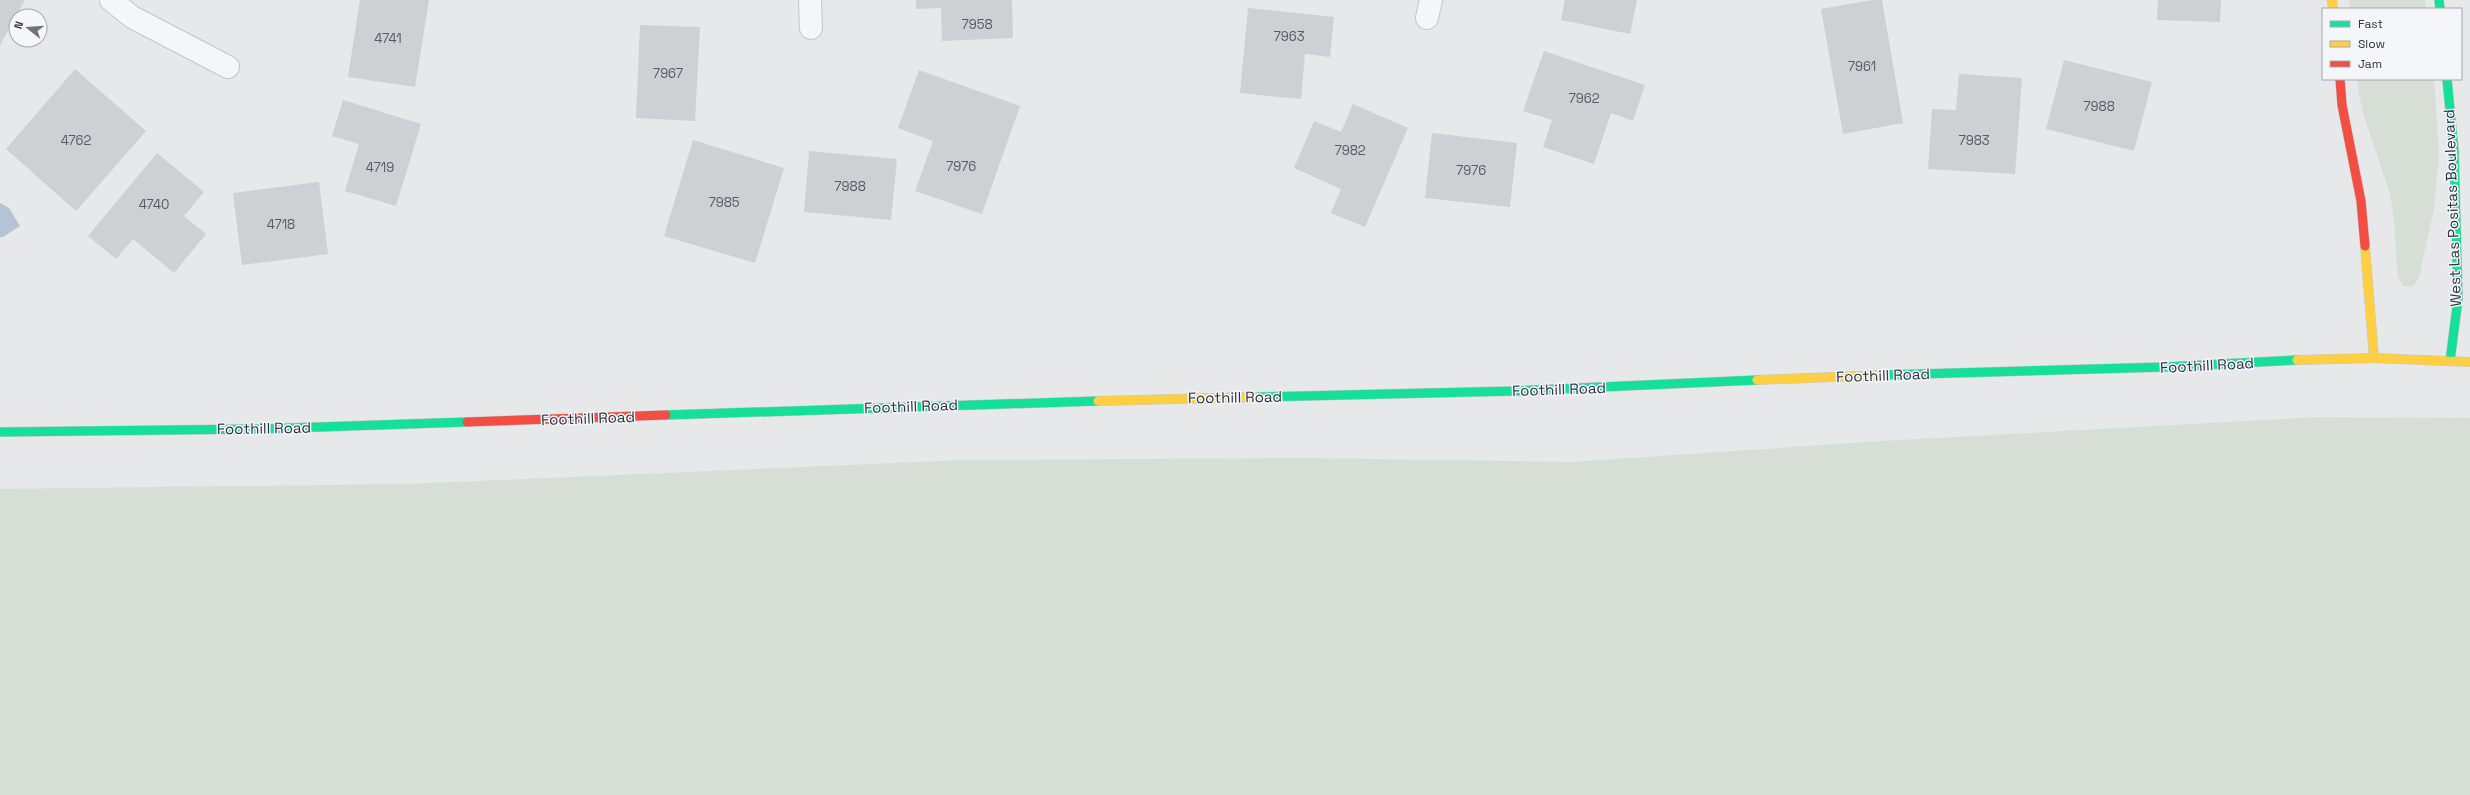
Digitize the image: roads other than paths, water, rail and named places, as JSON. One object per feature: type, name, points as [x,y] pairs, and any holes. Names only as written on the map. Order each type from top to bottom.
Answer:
[{"type":"main road","points":[[2340,80],[2342,105],[2361,201],[2374,358]]},
{"type":"main road","name":"West Las Positas Boulevard","points":[[2447,80],[2454,151],[2458,299],[2450,361]]},
{"type":"main road","name":"Foothill Road","points":[[0,432],[261,429],[983,404],[1515,391],[1821,377],[2165,367],[2374,358],[2470,362]]},
{"type":"street","points":[[111,0],[132,17],[228,67]]},
{"type":"street","points":[[810,0],[811,28]]},
{"type":"water","points":[[0,203],[9,208],[20,226],[3,237],[0,237]]}]
